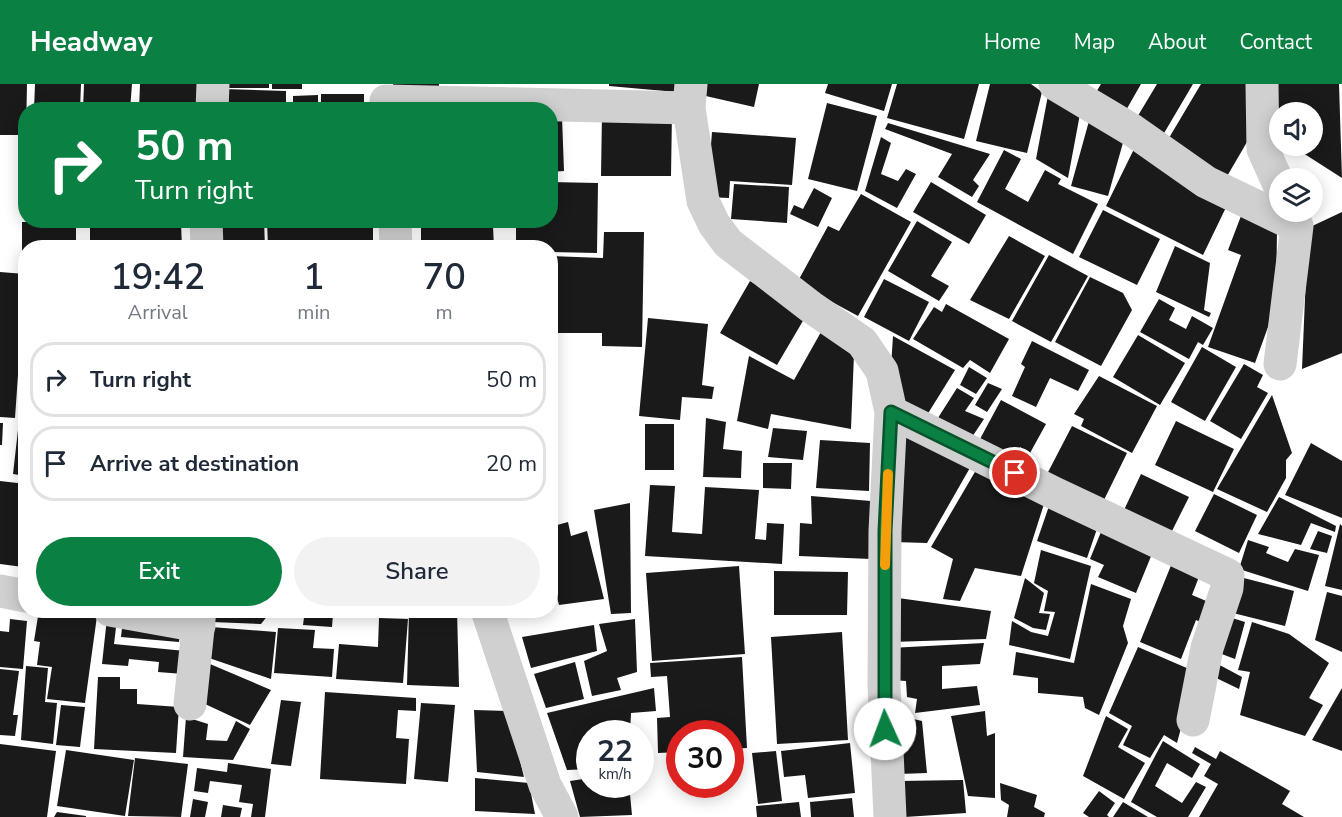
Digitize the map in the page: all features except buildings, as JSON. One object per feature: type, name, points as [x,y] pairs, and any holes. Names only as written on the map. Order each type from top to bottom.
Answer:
[{"type":"street","points":[[212,102],[213,84]]},
{"type":"street","points":[[1055,84],[1132,130],[1206,182],[1269,209]]},
{"type":"street","points":[[1262,84],[1263,149],[1272,168]]},
{"type":"street","points":[[385,98],[690,96],[703,201],[714,224],[728,243],[811,307],[862,342],[882,371],[891,412],[885,531],[884,685],[890,817]]},
{"type":"street","points":[[1280,364],[1293,222]]},
{"type":"street","points":[[891,412],[1054,494],[1228,575],[1227,588],[1207,648],[1193,720]]},
{"type":"street","points":[[0,591],[18,594]]},
{"type":"street","points":[[190,704],[200,618]]},
{"type":"street","points":[[490,618],[545,785],[562,817]]},
{"type":"slow traffic","points":[[885,565],[888,474]]},
{"type":"route","points":[[885,729],[885,531],[891,412],[1015,473]]}]
